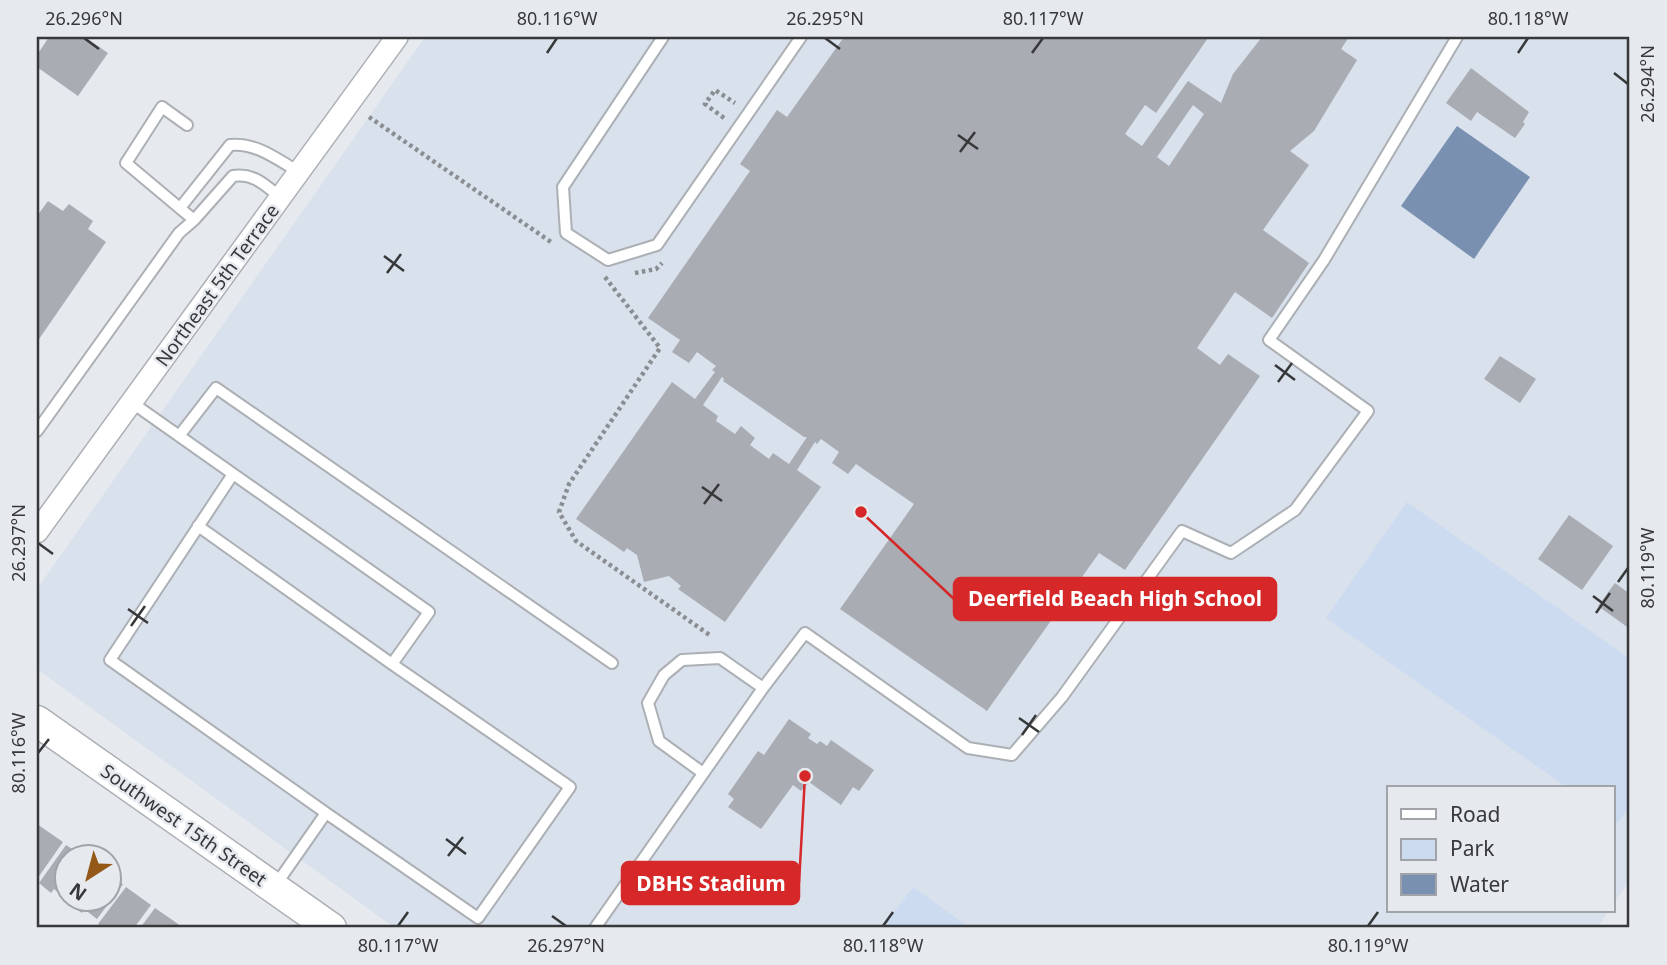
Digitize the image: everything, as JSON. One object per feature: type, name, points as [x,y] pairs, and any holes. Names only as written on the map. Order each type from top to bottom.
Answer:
[{"type":"street","name":"Northeast 5th Terrace","points":[[37,532],[397,37]]},
{"type":"street","name":"Southwest 15th Street","points":[[37,721],[331,928]]},
{"type":"lane","points":[[663,37],[563,187],[566,233],[608,260],[657,245],[801,37]]},
{"type":"lane","points":[[595,928],[763,688],[805,633],[968,748],[1012,755],[1062,697],[1182,531],[1231,553],[1295,510],[1368,411],[1269,340],[1324,260],[1457,37]]},
{"type":"lane","points":[[187,125],[162,107],[126,163],[194,220]]},
{"type":"lane","points":[[180,208],[230,145],[242,143],[257,148],[299,172]]},
{"type":"lane","points":[[37,431],[178,233],[194,220],[233,176],[244,175],[259,180],[281,198]]},
{"type":"lane","points":[[179,436],[216,388],[612,663]]},
{"type":"lane","points":[[131,402],[429,612],[392,664]]},
{"type":"lane","points":[[198,526],[570,787],[478,918],[110,660],[198,526],[233,474]]},
{"type":"lane","points":[[703,774],[659,741],[648,703],[664,675],[682,660],[720,659],[763,688]]},
{"type":"lane","points":[[274,888],[326,813]]},
{"type":"path","points":[[369,117],[553,243]]},
{"type":"path","points":[[596,272],[607,279],[660,348],[569,484],[559,512],[576,541],[711,636]]},
{"type":"shaded area","points":[[425,37],[1630,37],[1630,880],[1614,904],[1614,786],[1387,786],[1387,912],[1608,912],[1597,928],[395,928],[37,669],[37,589]]},
{"type":"green space","points":[[1407,502],[1630,659],[1630,805],[1618,823],[1614,821],[1614,786],[1565,786],[1326,618]]},
{"type":"green space","points":[[913,887],[970,928],[882,928]]},
{"type":"water","points":[[1457,126],[1530,177],[1474,259],[1401,206]]},
{"type":"building","points":[[49,37],[85,37],[108,53],[78,96],[37,67],[37,55]]},
{"type":"building","points":[[844,37],[1207,37],[1156,113],[1145,105],[1125,134],[1142,146],[1188,81],[1221,103],[1233,74],[1262,37],[1349,37],[1341,49],[1357,60],[1314,131],[1290,151],[1309,165],[1263,230],[1309,263],[1272,318],[1235,292],[1197,348],[1220,365],[1228,354],[1260,376],[1125,570],[1099,553],[987,711],[840,609],[914,504],[856,464],[848,474],[832,463],[839,452],[821,439],[817,444],[815,442],[797,470],[821,487],[725,622],[678,589],[681,586],[669,576],[644,582],[637,555],[627,548],[624,552],[576,519],[672,382],[695,399],[715,372],[712,370],[716,366],[697,352],[689,363],[672,352],[680,340],[648,318],[750,171],[740,164],[777,110],[787,117]],"holes":[[[1193,105],[1204,114],[1169,166],[1157,157]],[[722,377],[723,381],[807,437],[789,464],[773,453],[769,459],[750,445],[755,438],[741,426],[735,434],[716,421],[718,416],[703,405]]]},
{"type":"building","points":[[1471,68],[1529,112],[1523,122],[1525,124],[1515,138],[1477,112],[1471,121],[1446,103]]},
{"type":"building","points":[[48,201],[63,211],[69,204],[93,221],[88,229],[106,242],[37,342],[37,216]]},
{"type":"building","points":[[1500,356],[1536,379],[1520,403],[1484,379]]},
{"type":"building","points":[[1569,515],[1613,546],[1582,590],[1538,559]]},
{"type":"building","points":[[1615,583],[1630,594],[1630,629],[1598,606]]},
{"type":"building","points":[[789,719],[811,734],[808,738],[817,744],[820,741],[827,746],[831,740],[874,770],[859,791],[853,787],[841,805],[809,782],[801,791],[793,785],[761,829],[728,807],[734,799],[728,794],[758,751],[764,755]]},
{"type":"building","points":[[37,824],[63,842],[52,842],[52,858],[37,879]]},
{"type":"building","points":[[52,865],[51,893],[39,883]]},
{"type":"building","points":[[126,887],[151,905],[134,928],[104,928],[98,924],[107,912],[122,912],[122,892]]},
{"type":"building","points":[[155,908],[181,926],[140,928]]},
{"type":"building","points":[[88,912],[102,912],[97,919]]},
{"type":"place","name":"Deerfield Beach High School","points":[[861,512]]},
{"type":"place","name":"DBHS Stadium","points":[[805,776]]}]
